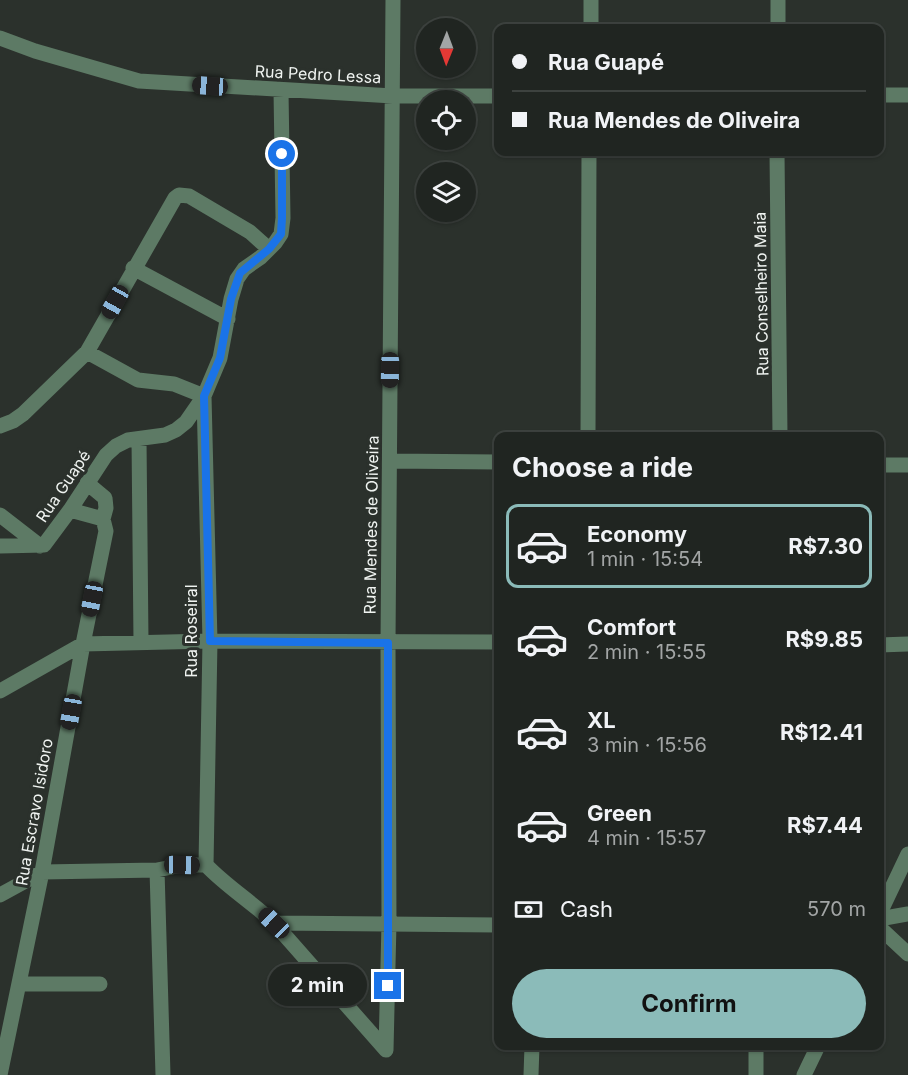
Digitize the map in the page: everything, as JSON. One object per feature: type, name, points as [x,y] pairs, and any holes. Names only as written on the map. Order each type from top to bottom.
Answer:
[{"type":"street","name":"Rua Mendes de Oliveira","points":[[274,923],[386,1050],[389,923],[388,643],[393,0]]},
{"type":"street","points":[[591,0],[591,24]]},
{"type":"street","points":[[778,0],[778,24]]},
{"type":"street","name":"Rua Pedro Lessa","points":[[0,38],[35,51],[139,81],[393,96],[494,96]]},
{"type":"street","name":"Rua Guapé","points":[[0,546],[40,546],[46,543],[106,455],[116,446],[128,440],[165,435],[176,430],[186,422],[204,396],[220,358],[231,299],[240,273],[269,249],[281,234],[281,91]]},
{"type":"street","points":[[884,95],[908,95]]},
{"type":"street","points":[[588,432],[589,156]]},
{"type":"street","name":"Rua Conselheiro Maia","points":[[777,156],[780,432]]},
{"type":"street","points":[[0,426],[23,414],[87,352],[175,198],[179,195],[189,196],[250,232],[269,249]]},
{"type":"street","points":[[134,268],[228,319]]},
{"type":"street","points":[[87,352],[138,380],[174,384],[204,396]]},
{"type":"street","name":"Rua Roseiral","points":[[204,396],[210,641],[206,865]]},
{"type":"street","points":[[139,439],[141,641]]},
{"type":"street","points":[[390,461],[494,462]]},
{"type":"street","points":[[884,465],[908,465]]},
{"type":"street","name":"Rua Escravo Isidoro","points":[[0,1075],[42,872],[106,531],[103,519],[106,508],[105,498],[87,483]]},
{"type":"street","points":[[70,510],[103,519]]},
{"type":"street","points":[[0,515],[40,546]]},
{"type":"street","points":[[0,691],[83,644],[141,641],[494,642]]},
{"type":"street","points":[[884,645],[908,644]]},
{"type":"street","points":[[884,906],[908,854]]},
{"type":"street","points":[[0,895],[42,872],[157,870],[182,865],[206,865],[274,923],[494,925]]},
{"type":"street","points":[[157,870],[163,1075]]},
{"type":"street","points":[[884,916],[908,914]]},
{"type":"street","points":[[884,932],[908,954]]},
{"type":"street","points":[[19,984],[100,984]]},
{"type":"street","points":[[531,1075],[532,1050]]},
{"type":"street","points":[[756,1050],[756,1075]]},
{"type":"street","points":[[804,1075],[816,1050]]},
{"type":"route","points":[[282,154],[281,234],[261,257],[240,273],[237,279],[220,358],[204,396],[210,641],[388,643],[388,986]]}]
